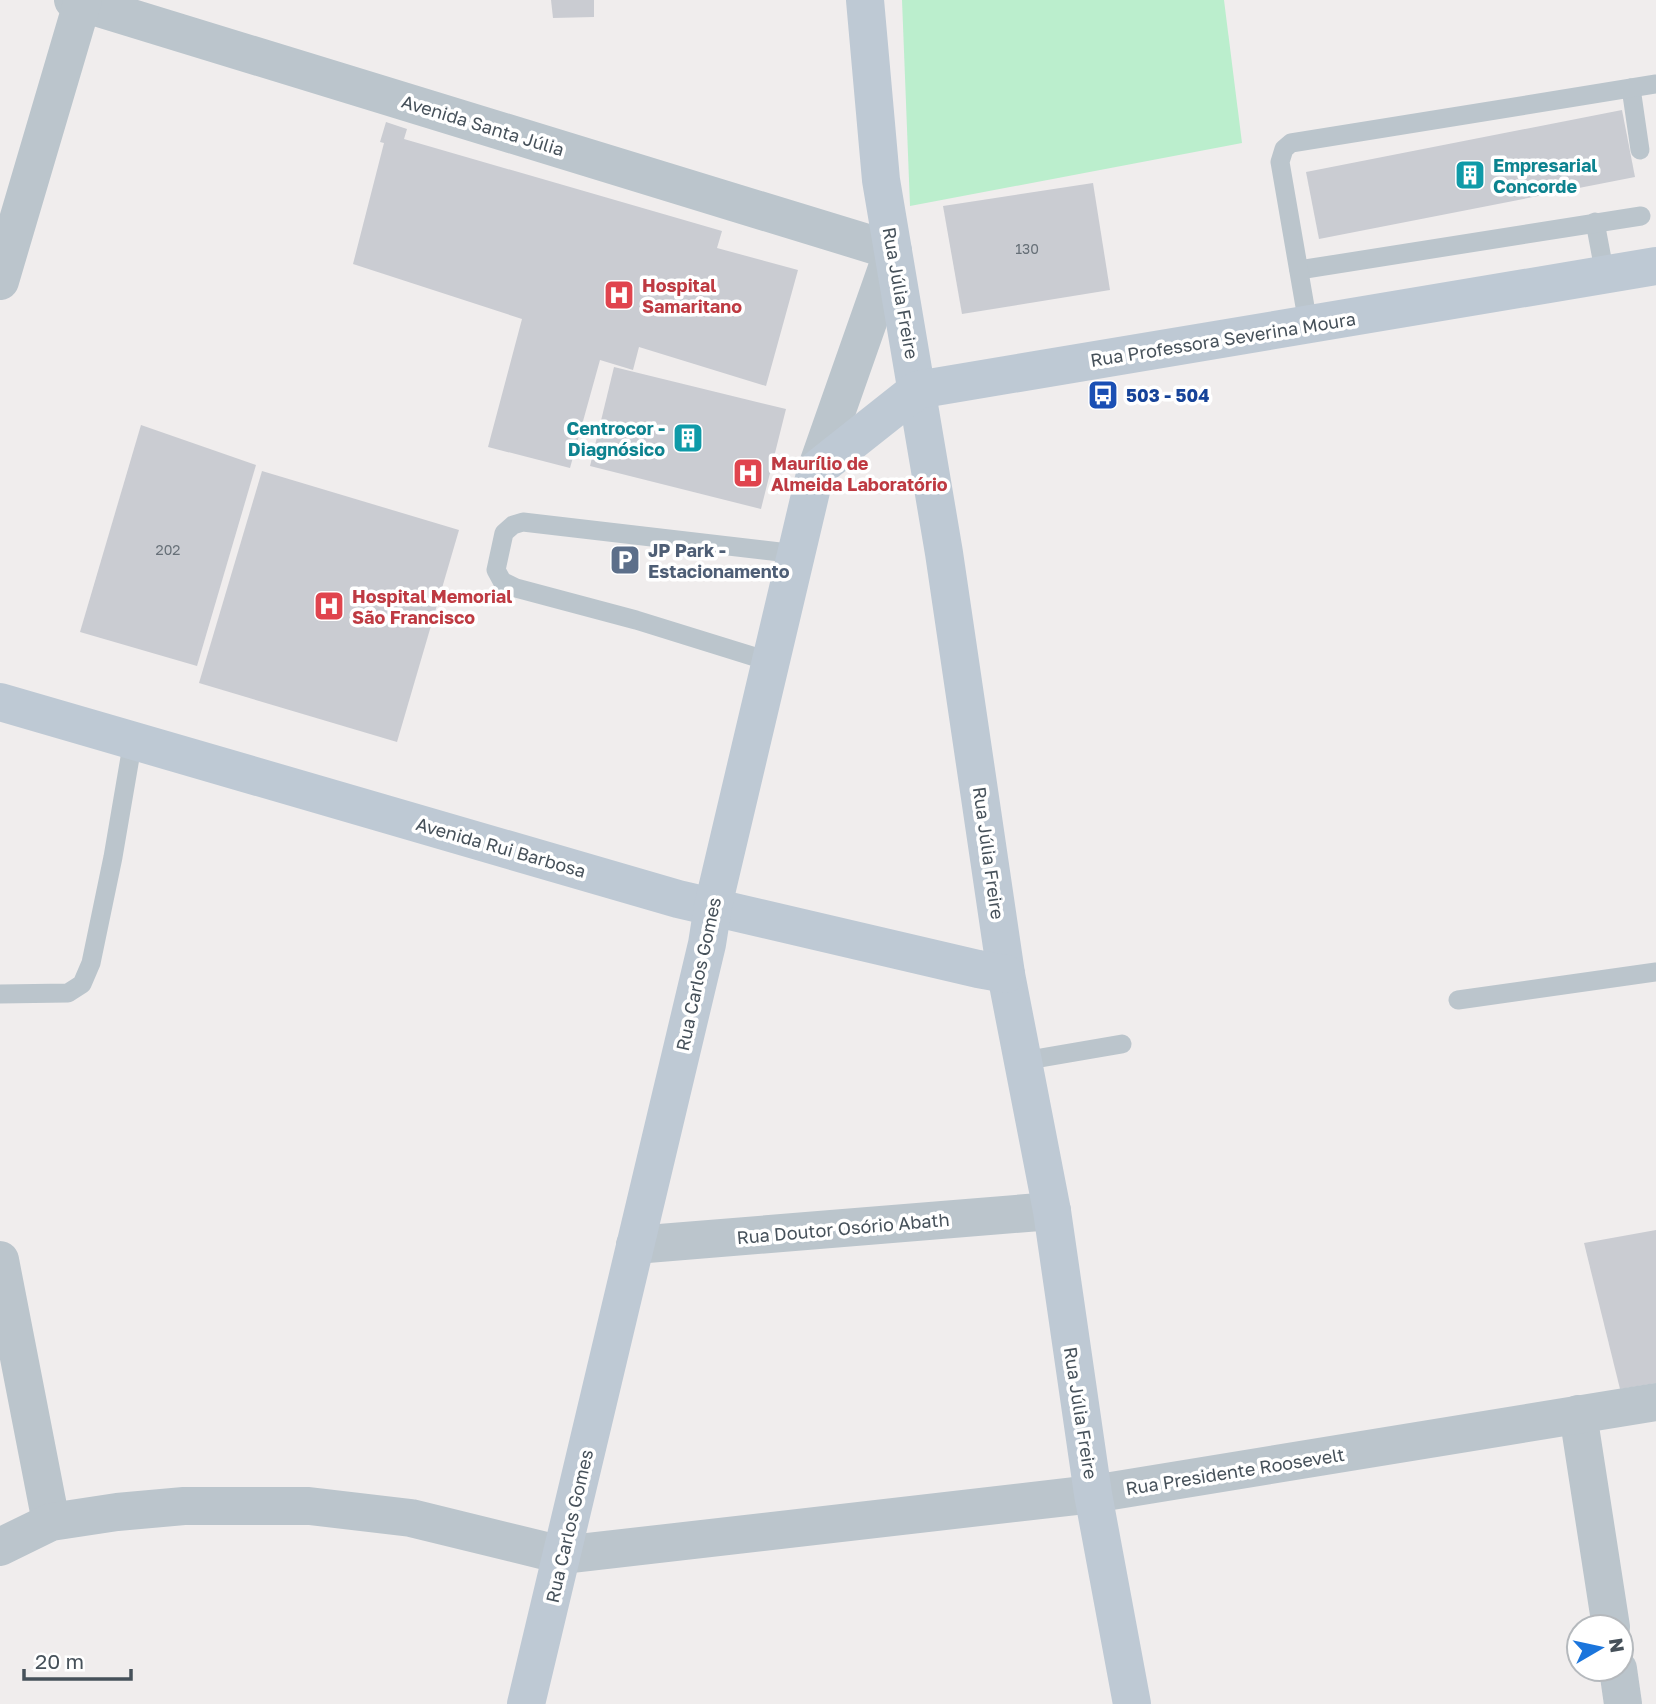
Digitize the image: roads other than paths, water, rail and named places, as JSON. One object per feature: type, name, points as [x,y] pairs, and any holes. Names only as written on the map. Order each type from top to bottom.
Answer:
[{"type":"main road","name":"Rua Júlia Freire","points":[[865,0],[881,180],[947,566],[1006,974],[1052,1211],[1093,1494],[1132,1704]]},
{"type":"main road","name":"Rua Professora Severina Moura","points":[[816,470],[918,390],[1656,266]]},
{"type":"main road","name":"Rua Carlos Gomes","points":[[526,1704],[707,944],[713,906],[816,470]]},
{"type":"main road","name":"Avenida Rui Barbosa","points":[[0,702],[678,899],[1006,974]]},
{"type":"street","name":"Avenida Santa Júlia","points":[[79,1],[893,251]]},
{"type":"street","points":[[0,281],[79,1]]},
{"type":"street","name":"Rua Carlos Gomes","points":[[816,470],[893,251]]},
{"type":"street","name":"Rua Doutor Osório Abath","points":[[635,1245],[1052,1211]]},
{"type":"street","points":[[0,1260],[51,1522]]},
{"type":"street","name":"Rua Presidente Roosevelt","points":[[562,1555],[1093,1494],[1656,1402]]},
{"type":"street","points":[[1578,1415],[1609,1613]]},
{"type":"street","points":[[0,1547],[51,1522],[117,1512],[184,1506],[309,1506],[411,1518],[562,1555]]},
{"type":"street","points":[[1620,1683],[1623,1704]]},
{"type":"lane","points":[[1308,324],[1280,162],[1284,149],[1291,143],[1656,84]]},
{"type":"lane","points":[[1631,88],[1640,150]]},
{"type":"lane","points":[[1299,270],[1641,216]]},
{"type":"lane","points":[[1595,222],[1605,275]]},
{"type":"lane","points":[[771,662],[635,620],[516,588],[502,581],[496,570],[504,533],[513,525],[523,522],[797,554]]},
{"type":"lane","points":[[0,994],[68,993],[82,984],[91,963],[133,740]]},
{"type":"lane","points":[[1458,1000],[1656,972]]},
{"type":"lane","points":[[1023,1061],[1122,1044]]},
{"type":"place","name":"Empresarial Concorde","points":[[1470,175]]},
{"type":"place","name":"Hospital Samaritano","points":[[619,295]]},
{"type":"place","name":"503 - 504","points":[[1103,395]]},
{"type":"place","name":"Centrocor - Diagnósico","points":[[688,438]]},
{"type":"place","name":"Maurílio de Almeida Laboratório","points":[[748,473]]},
{"type":"place","name":"JP Park - Estacionamento","points":[[625,560]]},
{"type":"place","name":"Hospital Memorial São Francisco","points":[[329,606]]}]
